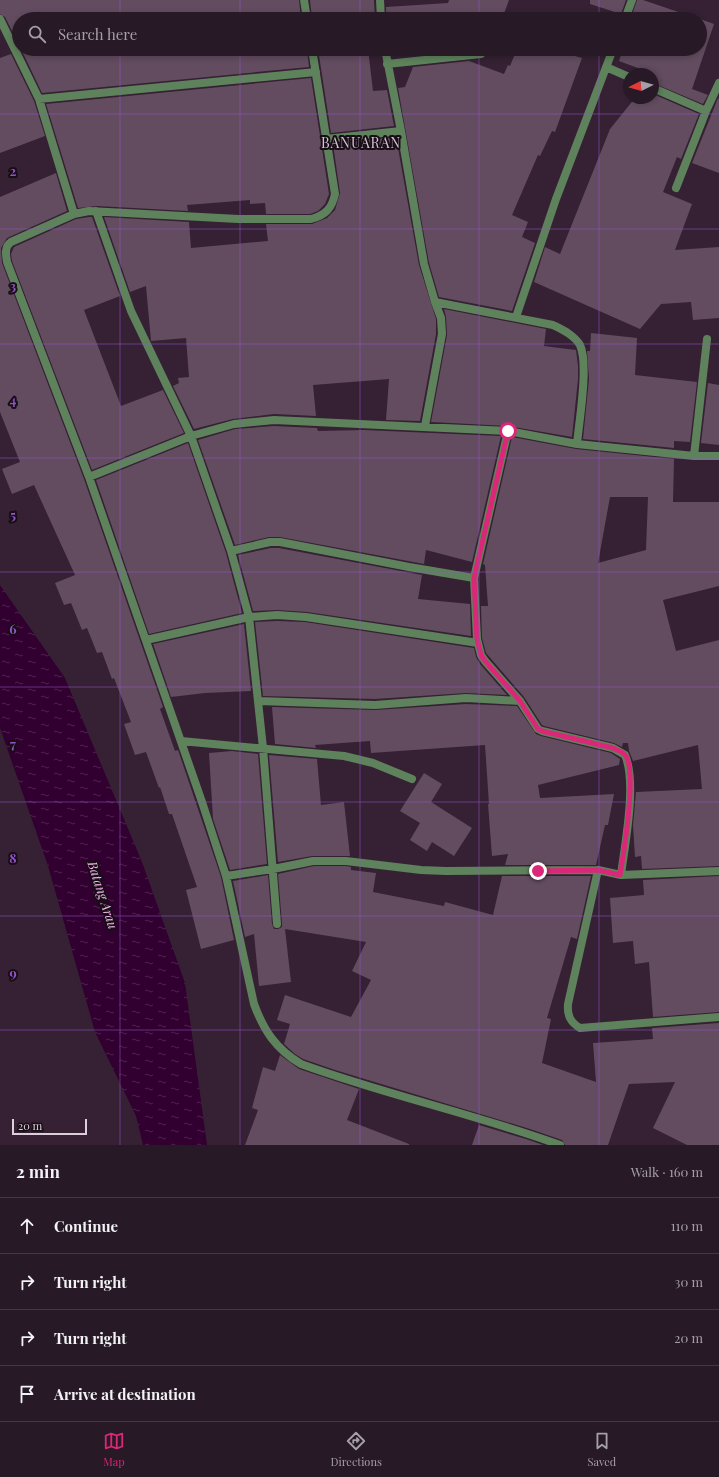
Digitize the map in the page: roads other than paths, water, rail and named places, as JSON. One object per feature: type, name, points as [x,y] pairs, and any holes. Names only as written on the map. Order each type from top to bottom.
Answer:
[{"type":"street","points":[[304,0],[306,12]]},
{"type":"street","points":[[380,0],[381,12]]},
{"type":"street","points":[[628,12],[632,0]]},
{"type":"street","points":[[0,19],[12,44]]},
{"type":"street","points":[[18,56],[39,99],[74,214]]},
{"type":"street","points":[[313,56],[335,194],[331,208],[326,213],[311,219],[238,219],[89,211],[74,214],[11,242],[8,244],[6,255],[7,262],[89,477],[202,802],[226,876],[260,1021],[279,1048],[301,1064],[409,1099],[525,1132],[560,1145]]},
{"type":"street","points":[[386,56],[402,131],[424,264],[441,318],[442,334],[425,426]]},
{"type":"street","points":[[387,64],[461,56]]},
{"type":"street","points":[[516,317],[556,199],[610,56]]},
{"type":"street","points":[[606,67],[623,74]]},
{"type":"street","points":[[39,99],[316,72]]},
{"type":"street","points":[[676,188],[706,111],[719,83]]},
{"type":"street","points":[[659,91],[706,111]]},
{"type":"street","points":[[326,139],[402,131]]},
{"type":"street","points":[[96,211],[131,310],[191,436],[231,551],[249,617],[259,701],[277,924]]},
{"type":"street","points":[[435,302],[553,325],[564,330],[573,337],[580,345],[583,355],[584,370],[577,444]]},
{"type":"street","points":[[694,456],[707,339]]},
{"type":"street","points":[[89,477],[191,436],[234,424],[274,420],[508,431],[577,444],[694,456],[719,456]]},
{"type":"street","points":[[508,431],[474,578],[478,642],[481,655],[520,701],[535,725],[542,731],[613,748],[625,755],[629,767],[630,777],[627,828],[620,875]]},
{"type":"street","points":[[231,551],[270,542],[280,542],[474,578]]},
{"type":"street","points":[[146,640],[249,617],[277,615],[306,617],[478,642]]},
{"type":"street","points":[[259,701],[375,705],[466,698],[520,701]]},
{"type":"street","points":[[181,740],[344,756],[373,763],[412,779]]},
{"type":"street","points":[[226,876],[313,861],[346,861],[421,870],[446,871],[598,870],[620,875],[719,871]]},
{"type":"street","points":[[598,870],[568,1004],[570,1021],[580,1028],[719,1017]]},
{"type":"water","name":"Batang Arau","points":[[0,585],[65,678],[142,862],[185,983],[207,1145],[143,1145],[136,1116],[95,1032],[48,866],[0,728]]},
{"type":"district","name":"BANUARAN","points":[[361,143]]}]
